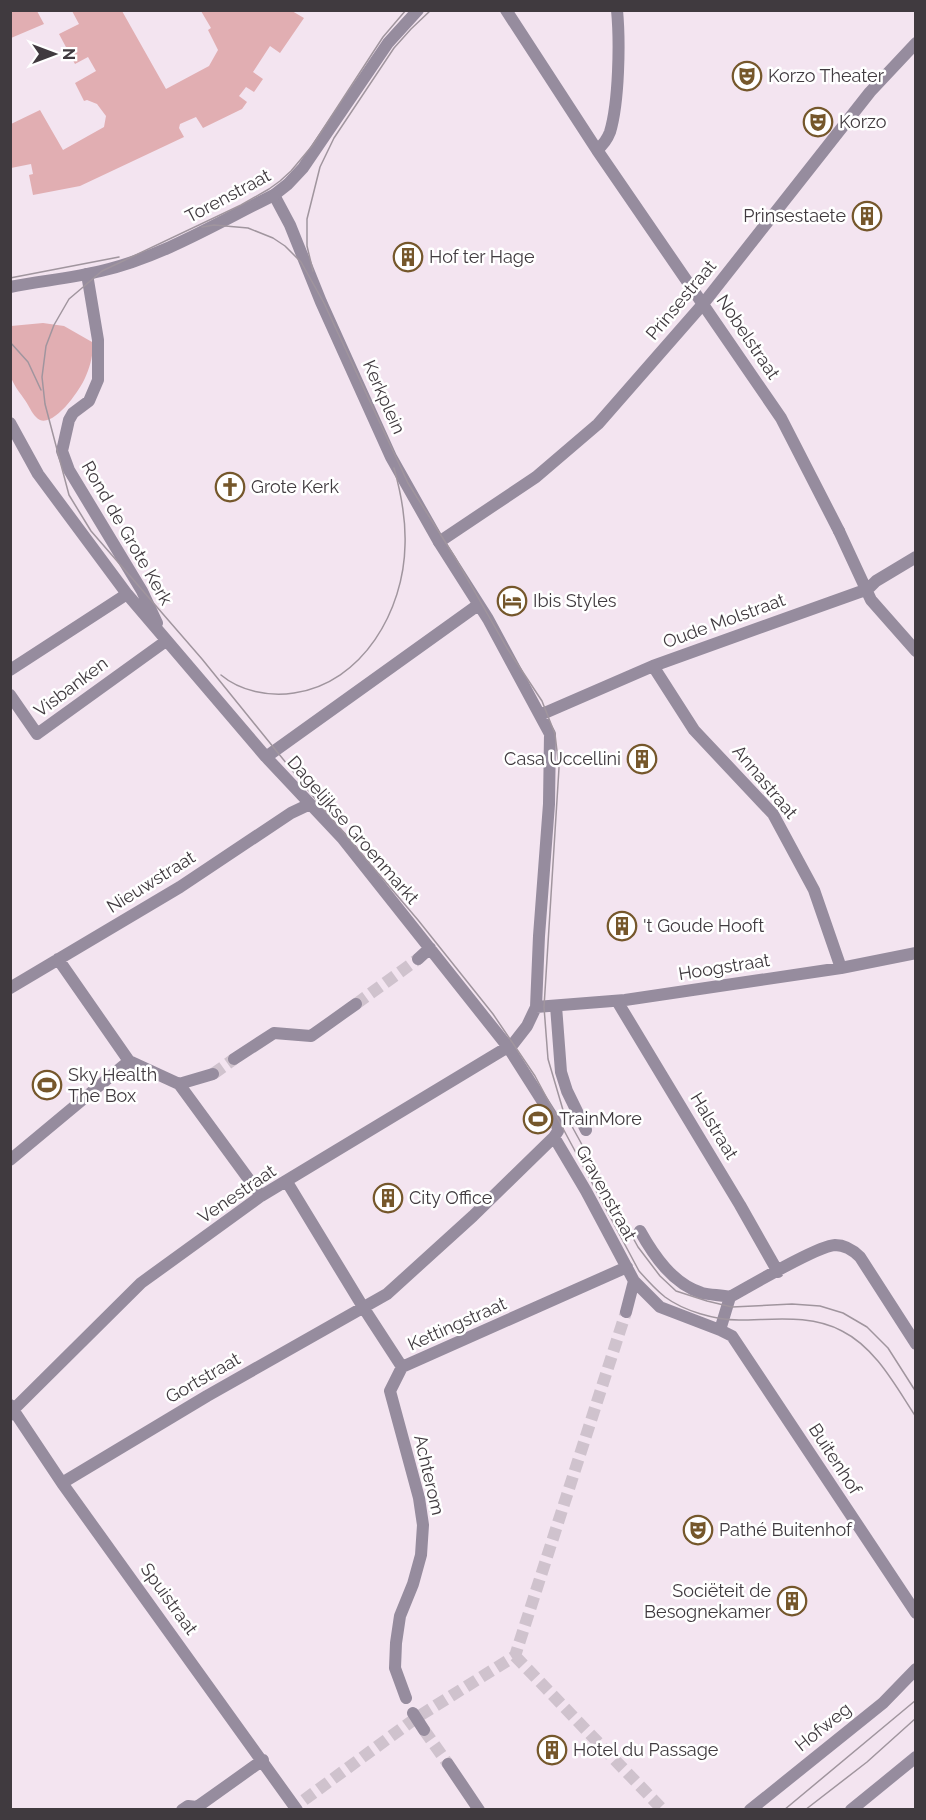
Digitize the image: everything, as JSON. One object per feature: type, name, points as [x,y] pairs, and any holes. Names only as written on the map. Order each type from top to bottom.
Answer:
[{"type":"street","name":"Torenstraat","points":[[10,287],[102,271],[140,259],[274,195],[303,168],[388,43],[418,10]]},
{"type":"street","name":"Nobelstraat","points":[[506,10],[597,150],[781,418],[868,589],[871,600],[915,651]]},
{"type":"street","points":[[597,150],[604,144],[610,132],[615,99],[619,32],[617,10]]},
{"type":"street","name":"Prinsestraat","points":[[439,542],[536,477],[598,424],[703,304],[870,92],[915,44]]},
{"type":"street","name":"Kerkplein","points":[[274,195],[290,225],[321,302],[391,457],[478,605],[550,735],[536,1007]]},
{"type":"street","name":"Rond de Grote Kerk","points":[[87,274],[98,340],[98,380],[89,401],[73,413],[69,420],[62,451],[69,470],[142,591],[166,641]]},
{"type":"street","points":[[10,423],[38,474],[166,641]]},
{"type":"street","name":"Oude Molstraat","points":[[540,715],[652,666],[868,589],[876,581],[915,556]]},
{"type":"street","points":[[10,670],[128,594]]},
{"type":"street","points":[[266,757],[478,605]]},
{"type":"street","name":"Visbanken","points":[[10,695],[38,735],[147,652],[166,641]]},
{"type":"street","name":"Dagelijkse Groenmarkt","points":[[166,641],[266,757],[343,839],[508,1047],[557,1124],[558,1131],[554,1137]]},
{"type":"street","name":"Annastraat","points":[[652,666],[694,730],[773,814],[814,890],[841,968]]},
{"type":"street","name":"Nieuwstraat","points":[[10,988],[180,887],[291,813],[310,804]]},
{"type":"street","points":[[418,958],[430,948]]},
{"type":"street","name":"Hoogstraat","points":[[536,1007],[618,1001],[841,968],[915,953]]},
{"type":"street","points":[[58,959],[129,1061],[179,1084],[261,1196]]},
{"type":"street","name":"Halstraat","points":[[618,1001],[778,1272]]},
{"type":"street","points":[[234,1059],[274,1033],[311,1036],[356,1004]]},
{"type":"street","points":[[556,1006],[561,1072],[567,1091],[586,1130]]},
{"type":"street","points":[[508,1047],[527,1026],[536,1007]]},
{"type":"street","name":"Venestraat","points":[[12,1409],[141,1283],[261,1196],[508,1047]]},
{"type":"street","points":[[10,1160],[129,1061]]},
{"type":"street","points":[[179,1084],[213,1074]]},
{"type":"street","points":[[363,1307],[396,1286],[473,1216],[554,1137]]},
{"type":"street","name":"Gravenstraat","points":[[554,1137],[627,1267]]},
{"type":"street","name":"Kettingstraat","points":[[287,1182],[402,1367],[627,1267]]},
{"type":"street","points":[[640,1231],[654,1256],[678,1280],[701,1292],[730,1297],[826,1247],[835,1245],[849,1248],[865,1264],[915,1344]]},
{"type":"street","name":"Buitenhof","points":[[627,1267],[634,1281],[660,1307],[732,1336],[915,1613]]},
{"type":"street","points":[[626,1312],[634,1281]]},
{"type":"street","points":[[720,1330],[730,1297]]},
{"type":"street","name":"Gortstraat","points":[[62,1483],[207,1396],[363,1307]]},
{"type":"street","name":"Achterom","points":[[402,1367],[390,1391],[419,1498],[423,1525],[422,1555],[400,1616],[396,1643],[395,1668],[406,1698]]},
{"type":"street","name":"Spuistraat","points":[[12,1409],[62,1483],[298,1807]]},
{"type":"street","name":"Hofweg","points":[[750,1809],[883,1702],[915,1669]]},
{"type":"street","points":[[413,1713],[424,1730]]},
{"type":"street","points":[[851,1809],[915,1757]]},
{"type":"street","points":[[182,1809],[188,1806],[197,1807],[263,1760]]},
{"type":"street","points":[[448,1764],[479,1809]]},
{"type":"shaded area","points":[[11,10],[37,11],[44,24],[11,38]]},
{"type":"shaded area","points":[[72,11],[122,11],[166,89],[209,66],[218,50],[208,30],[211,28],[201,11],[292,11],[304,18],[280,53],[270,46],[253,72],[263,79],[254,92],[246,87],[239,96],[247,102],[242,109],[203,128],[196,117],[180,124],[179,128],[184,137],[80,186],[33,195],[29,175],[33,174],[31,164],[11,168],[11,124],[40,110],[63,150],[104,127],[106,116],[97,104],[84,101],[75,83],[96,71],[88,57],[75,64],[59,34],[79,24]]},
{"type":"shaded area","points":[[43,323],[64,326],[92,342],[92,356],[85,378],[66,406],[53,418],[40,420],[12,381],[9,366],[11,326]]},
{"type":"tunnel","points":[[356,1004],[418,959]]},
{"type":"tunnel","points":[[213,1074],[234,1059]]},
{"type":"tunnel","points":[[304,1800],[416,1718],[515,1656],[626,1312]]},
{"type":"tunnel","points":[[515,1656],[663,1810]]},
{"type":"tunnel","points":[[424,1730],[448,1764]]},
{"type":"tram line","points":[[406,10],[383,37],[312,146],[280,181],[241,205],[102,271],[69,299],[54,325],[46,346],[42,377],[45,404],[69,495],[91,531],[202,659],[493,1014],[535,1076],[639,1271],[645,1278],[673,1302],[700,1314],[730,1320],[805,1320],[842,1331],[854,1338],[875,1358],[916,1417]]},
{"type":"tram line","points":[[313,271],[307,246],[307,219],[320,167],[334,138],[394,48],[431,10]]},
{"type":"tram line","points":[[202,227],[214,225],[248,228],[273,238],[301,262],[324,303],[408,483],[456,559],[507,648],[542,701],[555,734],[559,768],[544,1007],[548,1059],[563,1110],[638,1247],[660,1276],[676,1291],[707,1301],[732,1307],[792,1304],[820,1306],[843,1313],[867,1327],[888,1348],[916,1392]]},
{"type":"tram line","points":[[10,278],[119,257]]},
{"type":"tram line","points":[[10,342],[28,362],[41,390]]},
{"type":"tram line","points":[[221,675],[255,692],[294,693],[319,686],[340,675],[359,659],[375,640],[388,618],[403,570],[405,526],[394,468]]},
{"type":"tram line","points":[[784,1810],[916,1700]]},
{"type":"tram line","points":[[805,1810],[867,1762],[916,1718]]},
{"type":"place","name":"Korzo Theater","points":[[747,76]]},
{"type":"place","name":"Korzo","points":[[818,122]]},
{"type":"place","name":"Prinsestaete","points":[[867,216]]},
{"type":"place","name":"Hof ter Hage","points":[[408,257]]},
{"type":"place","name":"Grote Kerk","points":[[230,487]]},
{"type":"place","name":"Ibis Styles","points":[[512,601]]},
{"type":"place","name":"Casa Uccellini","points":[[642,759]]},
{"type":"place","name":"'t Goude Hooft","points":[[622,926]]},
{"type":"place","name":"Sky Health The Box","points":[[47,1085]]},
{"type":"place","name":"TrainMore","points":[[538,1119]]},
{"type":"place","name":"City Office","points":[[388,1198]]},
{"type":"place","name":"Pathé Buitenhof","points":[[698,1530]]},
{"type":"place","name":"Sociëteit de Besognekamer","points":[[792,1601]]},
{"type":"place","name":"Hotel du Passage","points":[[552,1750]]}]
